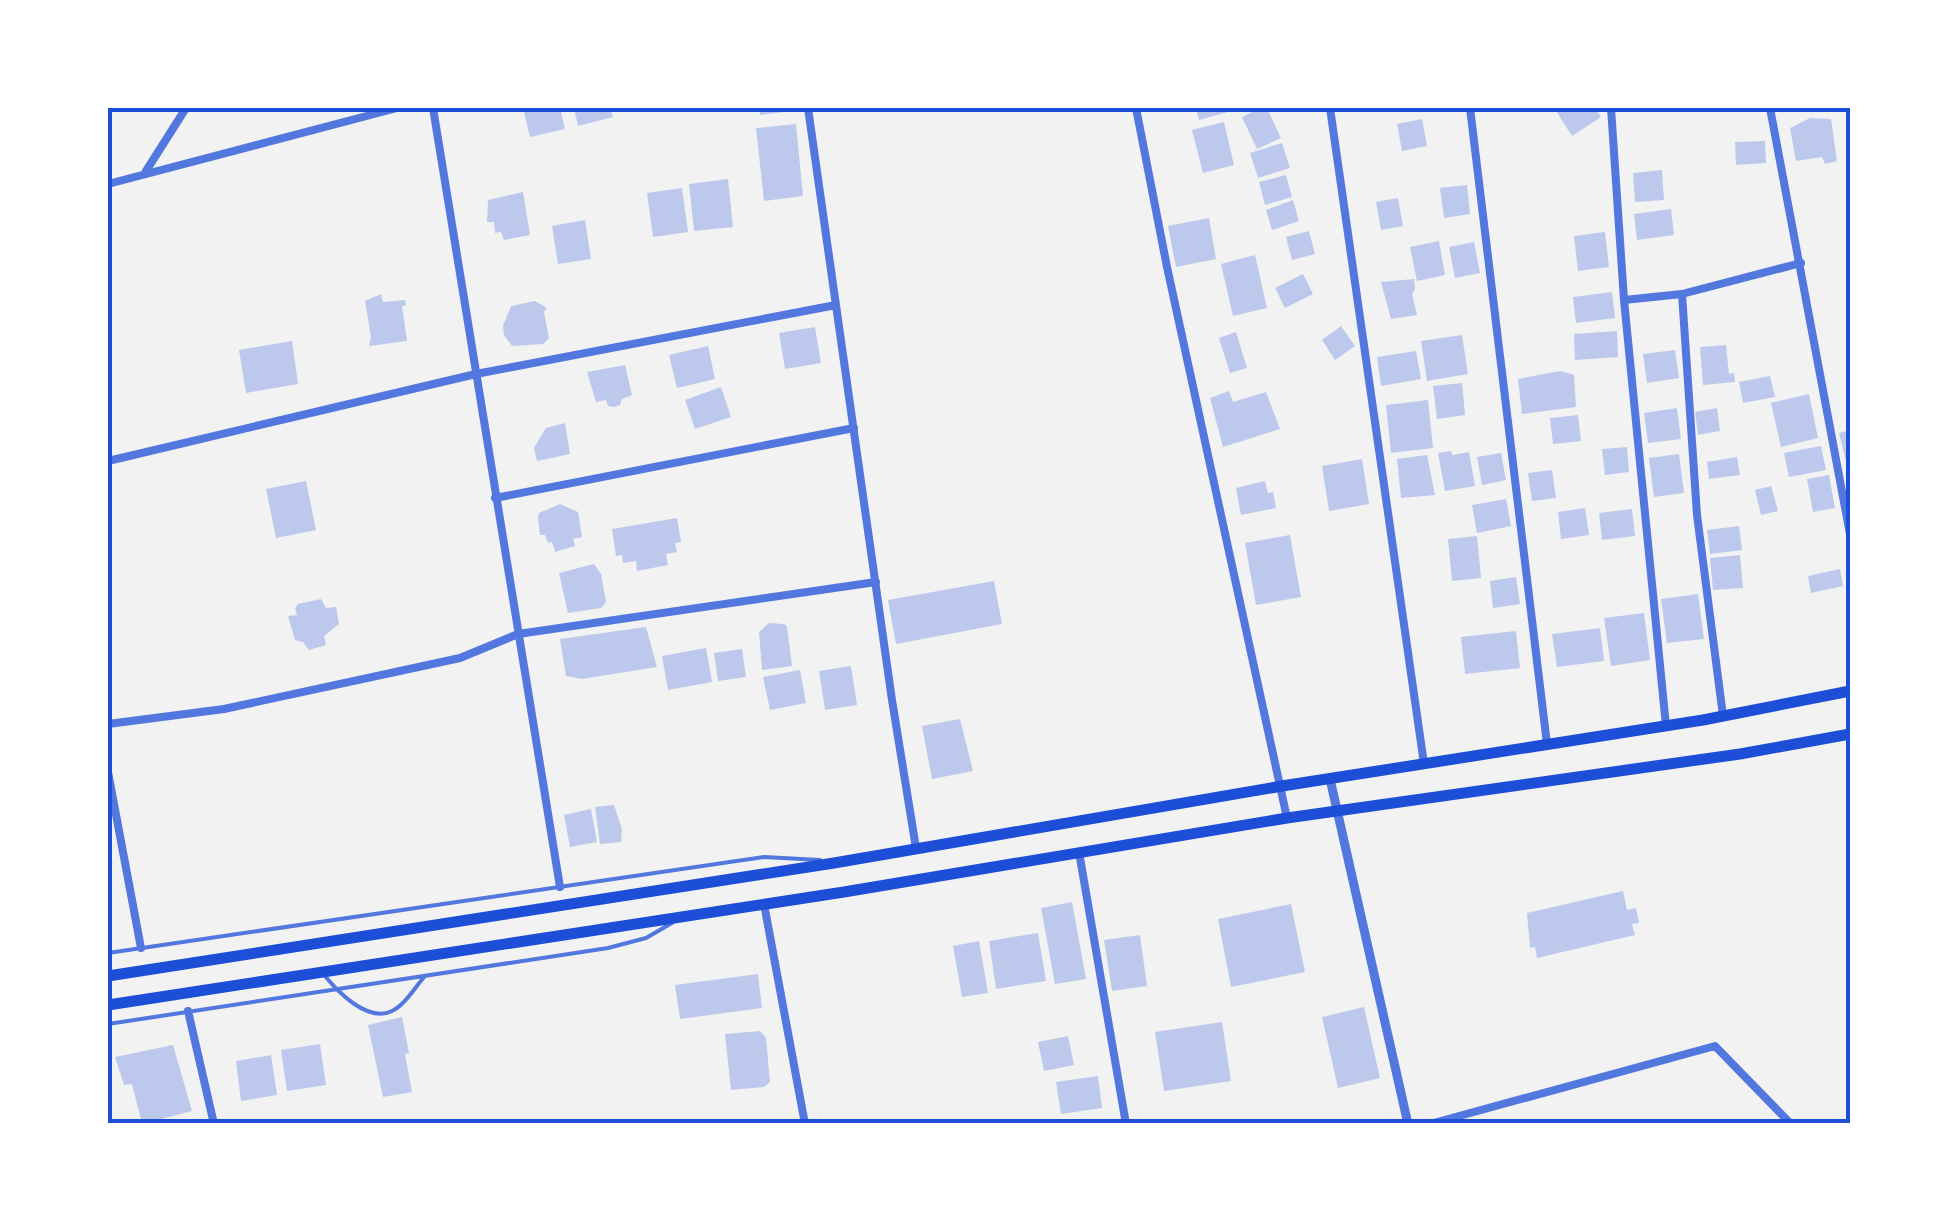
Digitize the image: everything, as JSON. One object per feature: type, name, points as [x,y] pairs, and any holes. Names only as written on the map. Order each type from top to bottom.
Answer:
[{"type":"highway","points":[[108,976],[834,863],[1282,786],[1703,720],[1850,691]]},
{"type":"highway","points":[[108,1005],[1288,818],[1740,754],[1850,734]]},
{"type":"street","points":[[146,172],[186,108]]},
{"type":"street","points":[[108,184],[397,108]]},
{"type":"street","points":[[433,108],[560,887]]},
{"type":"street","points":[[808,108],[916,848]]},
{"type":"street","points":[[1136,108],[1288,818]]},
{"type":"street","points":[[1330,108],[1424,764]]},
{"type":"street","points":[[1470,108],[1547,744]]},
{"type":"street","points":[[1610,108],[1624,300],[1666,726]]},
{"type":"street","points":[[1770,108],[1850,534]]},
{"type":"street","points":[[1624,300],[1682,294],[1801,264]]},
{"type":"street","points":[[1682,294],[1697,515],[1723,716]]},
{"type":"street","points":[[108,461],[476,374],[836,304]]},
{"type":"street","points":[[495,498],[854,428]]},
{"type":"street","points":[[108,724],[224,708],[442,662],[518,634],[876,582]]},
{"type":"street","points":[[108,772],[141,948]]},
{"type":"street","points":[[1330,779],[1408,1124]]},
{"type":"street","points":[[1078,852],[1126,1124]]},
{"type":"street","points":[[764,904],[805,1124]]},
{"type":"street","points":[[188,1011],[214,1124]]},
{"type":"street","points":[[1430,1124],[1715,1046],[1791,1124]]},
{"type":"lane","points":[[108,953],[764,858],[834,863]]},
{"type":"lane","points":[[108,1024],[627,944],[664,929],[680,917]]},
{"type":"lane","points":[[322,972],[359,1008],[384,1014],[396,1010],[425,976]]},
{"type":"building","points":[[523,108],[560,108],[565,129],[530,137]]},
{"type":"building","points":[[574,108],[610,108],[613,117],[578,126]]},
{"type":"building","points":[[759,108],[792,108],[792,111],[760,115]]},
{"type":"building","points":[[1196,108],[1227,108],[1228,112],[1199,120]]},
{"type":"building","points":[[1267,108],[1281,138],[1257,149],[1242,117]]},
{"type":"building","points":[[1554,108],[1595,108],[1601,117],[1572,136]]},
{"type":"building","points":[[1810,118],[1831,119],[1837,161],[1825,164],[1822,157],[1796,161],[1790,128]]},
{"type":"building","points":[[1422,119],[1427,146],[1402,151],[1397,124]]},
{"type":"building","points":[[1224,122],[1234,165],[1203,173],[1192,130]]},
{"type":"building","points":[[796,124],[803,196],[764,201],[756,128]]},
{"type":"building","points":[[1765,141],[1766,163],[1736,165],[1735,142]]},
{"type":"building","points":[[1282,143],[1290,168],[1258,178],[1250,153]]},
{"type":"building","points":[[1662,170],[1664,200],[1635,202],[1633,173]]},
{"type":"building","points":[[1286,175],[1292,197],[1265,205],[1259,182]]},
{"type":"building","points":[[728,179],[733,227],[694,231],[689,184]]},
{"type":"building","points":[[1467,185],[1470,214],[1444,218],[1440,188]]},
{"type":"building","points":[[682,188],[688,232],[653,237],[647,193]]},
{"type":"building","points":[[523,192],[530,235],[504,240],[501,232],[495,233],[494,222],[487,222],[488,200]]},
{"type":"building","points":[[1398,198],[1403,226],[1381,230],[1376,202]]},
{"type":"building","points":[[1293,200],[1299,221],[1272,230],[1266,210]]},
{"type":"building","points":[[1671,209],[1674,235],[1637,240],[1634,214]]},
{"type":"building","points":[[1209,218],[1216,259],[1176,267],[1168,226]]},
{"type":"building","points":[[585,220],[591,259],[558,264],[552,226]]},
{"type":"building","points":[[1309,231],[1315,254],[1292,260],[1286,237]]},
{"type":"building","points":[[1605,232],[1609,267],[1578,271],[1574,236]]},
{"type":"building","points":[[1439,241],[1445,275],[1417,281],[1410,247]]},
{"type":"building","points":[[1474,242],[1480,273],[1455,278],[1449,247]]},
{"type":"building","points":[[1255,255],[1267,308],[1233,316],[1221,264]]},
{"type":"building","points":[[1303,274],[1313,294],[1285,308],[1275,288]]},
{"type":"building","points":[[1414,279],[1412,294],[1417,315],[1391,319],[1381,282]]},
{"type":"building","points":[[1612,292],[1615,318],[1576,323],[1573,297]]},
{"type":"building","points":[[381,294],[383,302],[405,300],[406,305],[402,306],[407,341],[369,346],[365,301]]},
{"type":"building","points":[[535,301],[547,308],[544,312],[549,338],[543,344],[512,346],[503,326],[511,306]]},
{"type":"building","points":[[1341,326],[1355,346],[1335,360],[1322,340]]},
{"type":"building","points":[[815,327],[821,363],[785,369],[779,333]]},
{"type":"building","points":[[1617,331],[1618,357],[1575,360],[1574,334]]},
{"type":"building","points":[[1236,332],[1247,368],[1230,373],[1219,338]]},
{"type":"building","points":[[1462,335],[1468,374],[1427,381],[1421,341]]},
{"type":"building","points":[[292,341],[298,384],[246,393],[239,350]]},
{"type":"building","points":[[1726,345],[1729,374],[1734,373],[1735,382],[1703,385],[1700,347]]},
{"type":"building","points":[[708,346],[715,379],[677,388],[669,355]]},
{"type":"building","points":[[1675,350],[1679,378],[1647,383],[1643,354]]},
{"type":"building","points":[[1416,351],[1421,379],[1381,386],[1377,357]]},
{"type":"building","points":[[625,365],[632,395],[614,407],[608,406],[606,400],[596,402],[587,372]]},
{"type":"building","points":[[1560,371],[1574,375],[1576,407],[1522,414],[1518,379]]},
{"type":"building","points":[[1770,376],[1775,397],[1743,403],[1739,382]]},
{"type":"building","points":[[1462,383],[1465,415],[1437,419],[1433,386]]},
{"type":"building","points":[[721,387],[731,417],[695,429],[685,400]]},
{"type":"building","points":[[1229,391],[1233,402],[1266,392],[1280,429],[1223,447],[1210,398]]},
{"type":"building","points":[[1809,394],[1818,438],[1781,447],[1771,403]]},
{"type":"building","points":[[1428,400],[1433,448],[1391,453],[1386,405]]},
{"type":"building","points":[[1677,408],[1681,439],[1648,443],[1644,413]]},
{"type":"building","points":[[1717,408],[1720,431],[1698,435],[1695,412]]},
{"type":"building","points":[[1578,415],[1581,441],[1553,444],[1550,418]]},
{"type":"building","points":[[565,423],[570,454],[537,461],[534,448],[546,428]]},
{"type":"building","points":[[1850,430],[1850,465],[1847,466],[1839,433]]},
{"type":"building","points":[[1821,446],[1826,470],[1789,477],[1784,453]]},
{"type":"building","points":[[1627,447],[1629,472],[1605,475],[1602,449]]},
{"type":"building","points":[[1451,451],[1452,455],[1469,452],[1475,486],[1445,491],[1438,453]]},
{"type":"building","points":[[1501,453],[1506,480],[1482,485],[1477,457]]},
{"type":"building","points":[[1679,454],[1684,493],[1654,497],[1649,458]]},
{"type":"building","points":[[1427,455],[1435,495],[1401,498],[1397,459]]},
{"type":"building","points":[[1737,457],[1740,475],[1709,479],[1707,462]]},
{"type":"building","points":[[1362,459],[1369,504],[1329,511],[1322,466]]},
{"type":"building","points":[[1552,470],[1556,498],[1532,501],[1528,473]]},
{"type":"building","points":[[1829,475],[1835,508],[1813,512],[1807,479]]},
{"type":"building","points":[[306,481],[316,530],[276,538],[266,489]]},
{"type":"building","points":[[1265,481],[1268,493],[1273,492],[1276,508],[1241,515],[1236,488]]},
{"type":"building","points":[[1771,486],[1778,511],[1761,515],[1755,490]]},
{"type":"building","points":[[1506,499],[1511,526],[1477,533],[1472,505]]},
{"type":"building","points":[[560,504],[578,512],[582,537],[573,539],[575,546],[555,552],[552,542],[540,535],[538,518],[539,513]]},
{"type":"building","points":[[1585,508],[1589,535],[1561,539],[1558,512]]},
{"type":"building","points":[[1632,509],[1635,536],[1602,540],[1599,513]]},
{"type":"building","points":[[677,518],[681,542],[675,543],[677,552],[666,554],[668,565],[637,571],[636,561],[623,563],[622,555],[616,556],[612,529]]},
{"type":"building","points":[[1739,526],[1742,550],[1710,554],[1707,530]]},
{"type":"building","points":[[1290,535],[1301,597],[1256,605],[1245,543]]},
{"type":"building","points":[[1477,536],[1481,578],[1452,581],[1448,539]]},
{"type":"building","points":[[1740,555],[1743,588],[1713,590],[1710,558]]},
{"type":"building","points":[[594,564],[601,574],[606,602],[601,608],[568,613],[559,573]]},
{"type":"building","points":[[1840,569],[1843,586],[1811,593],[1808,576]]},
{"type":"building","points":[[1516,577],[1520,604],[1493,608],[1490,581]]},
{"type":"building","points":[[994,581],[1002,624],[896,644],[888,600]]},
{"type":"building","points":[[1698,594],[1704,639],[1667,643],[1661,599]]},
{"type":"building","points":[[321,599],[326,608],[336,607],[339,624],[324,636],[326,645],[309,650],[303,642],[295,640],[288,616],[297,615],[298,604]]},
{"type":"building","points":[[1644,613],[1650,660],[1611,666],[1604,618]]},
{"type":"building","points":[[769,623],[787,627],[792,666],[762,670],[759,632]]},
{"type":"building","points":[[646,627],[657,667],[582,679],[566,676],[560,639]]},
{"type":"building","points":[[1600,628],[1604,661],[1557,667],[1552,634]]},
{"type":"building","points":[[1516,631],[1520,668],[1465,674],[1461,637]]},
{"type":"building","points":[[706,648],[712,682],[668,690],[662,656]]},
{"type":"building","points":[[742,649],[746,677],[718,681],[714,653]]},
{"type":"building","points":[[851,666],[857,705],[825,710],[819,671]]},
{"type":"building","points":[[800,670],[806,703],[770,710],[763,677]]},
{"type":"building","points":[[960,719],[973,771],[932,779],[922,726]]},
{"type":"building","points":[[614,805],[622,829],[621,842],[600,844],[595,807]]},
{"type":"building","points":[[591,809],[597,842],[570,847],[564,815]]},
{"type":"building","points":[[1623,891],[1627,910],[1636,908],[1639,923],[1632,924],[1635,935],[1537,958],[1535,947],[1530,948],[1527,913]]},
{"type":"building","points":[[1072,902],[1086,979],[1055,984],[1041,908]]},
{"type":"building","points":[[1291,904],[1305,972],[1231,987],[1218,919]]},
{"type":"building","points":[[1038,933],[1046,981],[996,989],[989,941]]},
{"type":"building","points":[[1140,935],[1147,986],[1112,991],[1104,940]]},
{"type":"building","points":[[979,941],[988,993],[962,997],[953,946]]},
{"type":"building","points":[[758,974],[762,1008],[680,1019],[675,985]]},
{"type":"building","points":[[1364,1007],[1380,1078],[1338,1088],[1322,1017]]},
{"type":"building","points":[[402,1017],[412,1092],[383,1097],[368,1025]]},
{"type":"building","points":[[1222,1022],[1231,1081],[1164,1091],[1155,1032]]},
{"type":"building","points":[[760,1031],[766,1038],[770,1082],[764,1087],[731,1090],[725,1034]]},
{"type":"building","points":[[1068,1036],[1074,1065],[1044,1071],[1038,1042]]},
{"type":"building","points":[[320,1044],[326,1085],[287,1091],[281,1050]]},
{"type":"building","points":[[173,1045],[192,1111],[142,1124],[132,1084],[124,1085],[115,1057]]},
{"type":"building","points":[[271,1055],[277,1095],[241,1101],[236,1061]]},
{"type":"building","points":[[1098,1076],[1102,1108],[1061,1114],[1056,1082]]}]
